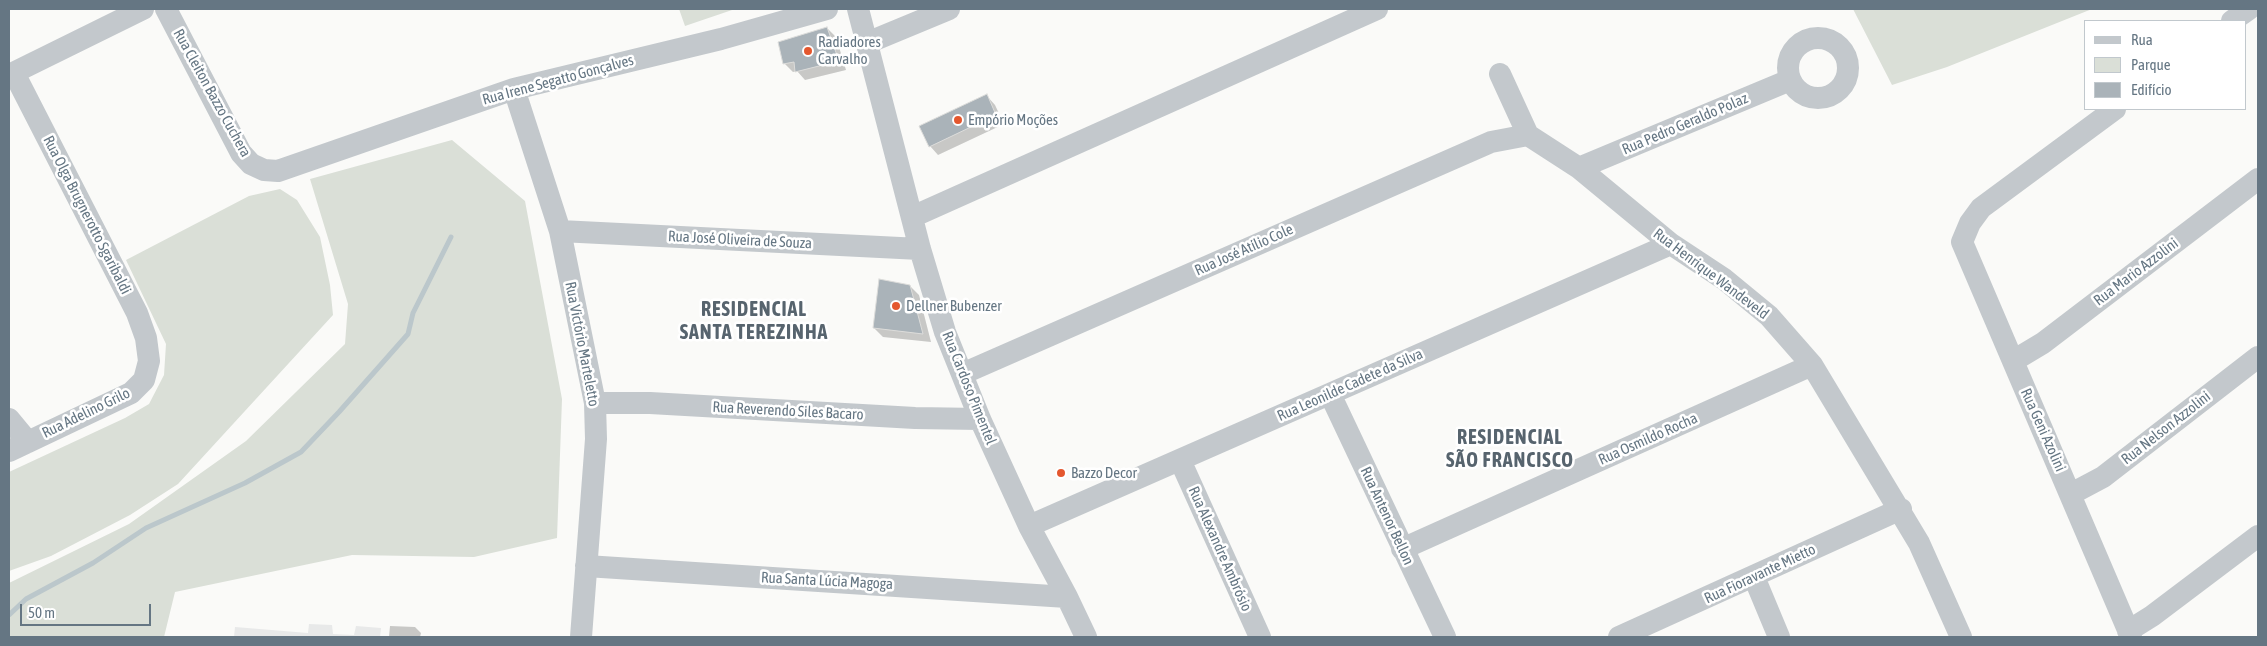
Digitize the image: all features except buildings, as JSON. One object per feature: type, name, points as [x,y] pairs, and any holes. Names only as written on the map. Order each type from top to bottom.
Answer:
[{"type":"street","points":[[12,74],[143,9]]},
{"type":"street","name":"Rua Cleiton Bazzo Cuchera","points":[[166,9],[242,153],[252,164],[264,170]]},
{"type":"street","name":"Rua Irene Segatto Gonçalves","points":[[264,170],[278,171],[514,89],[721,39],[827,9]]},
{"type":"street","name":"Rua Cardoso Pimentel","points":[[858,9],[920,249],[945,332],[980,419],[1029,526],[1086,637]]},
{"type":"street","points":[[867,43],[949,9]]},
{"type":"street","points":[[912,217],[1377,9]]},
{"type":"street","points":[[2233,20],[2249,9]]},
{"type":"street","name":"Rua Olga Brugnerotto Sgaribaldi","points":[[12,74],[136,313],[146,338],[149,361]]},
{"type":"street","points":[[1500,74],[1528,135]]},
{"type":"street","name":"Rua Pedro Geraldo Polaz","points":[[1579,168],[1790,80]]},
{"type":"street","name":"Rua Victório Marteletto","points":[[514,89],[560,231],[596,403],[596,439],[581,637]]},
{"type":"street","name":"Rua Geni Azolini","points":[[2114,110],[1981,208],[1970,223],[1962,242],[2130,634]]},
{"type":"street","name":"Rua Henrique Wandeveld","points":[[1528,135],[1579,168],[1671,244],[1724,279],[1769,316],[1812,365],[1920,543],[1961,637]]},
{"type":"street","name":"Rua José Atílio Cole","points":[[962,374],[1491,142],[1528,135]]},
{"type":"street","name":"Rua Mario Azzolini","points":[[2013,361],[2043,343],[2258,179]]},
{"type":"street","name":"Rua José Oliveira de Souza","points":[[560,231],[920,249]]},
{"type":"street","name":"Rua Leonilde Cadete da Silva","points":[[1029,526],[1671,244]]},
{"type":"street","name":"Rua Nelson Azzolini","points":[[2071,494],[2103,477],[2258,358]]},
{"type":"street","name":"Rua Adelino Grilo","points":[[18,447],[131,393],[144,380],[149,361]]},
{"type":"street","name":"Rua Osmildo Rocha","points":[[1402,549],[1812,365]]},
{"type":"street","name":"Rua Antenor Bellon","points":[[1330,394],[1445,637]]},
{"type":"street","name":"Rua Reverendo Siles Bacaro","points":[[596,403],[650,403],[915,418],[980,419]]},
{"type":"street","points":[[9,419],[18,447]]},
{"type":"street","name":"Rua Alexandre Ambrósio","points":[[1180,460],[1260,637]]},
{"type":"street","name":"Rua Fioravante Mietto","points":[[1620,637],[1754,578],[1901,509]]},
{"type":"street","points":[[2130,634],[2258,536]]},
{"type":"street","name":"Rua Santa Lúcia Magoga","points":[[586,566],[1067,597]]},
{"type":"street","points":[[1754,578],[1779,637]]},
{"type":"shaded area","points":[[309,624],[332,625],[333,634],[354,635],[356,626],[381,628],[380,637],[234,637],[235,627],[308,633]]},
{"type":"green space","points":[[679,9],[735,9],[685,26]]},
{"type":"green space","points":[[1853,9],[2092,9],[1947,67],[1892,85]]},
{"type":"green space","points":[[452,140],[525,201],[562,399],[557,538],[474,557],[352,555],[175,592],[164,637],[9,637],[9,583],[129,524],[246,441],[345,344],[348,304],[310,179]]},
{"type":"green space","points":[[280,189],[297,200],[320,237],[330,285],[333,315],[178,484],[130,515],[51,556],[9,571],[9,472],[125,418],[149,404],[164,375],[166,344],[126,260],[249,196]]},
{"type":"waterway","points":[[9,615],[26,599],[93,563],[146,528],[245,483],[301,452],[408,334],[413,313],[451,237]]},
{"type":"place","name":"Radiadores Carvalho","points":[[808,51]]},
{"type":"place","name":"Empório Moções","points":[[958,120]]},
{"type":"place","name":"Dellner Bubenzer","points":[[896,306]]},
{"type":"place","name":"Bazzo Decor","points":[[1061,473]]},
{"type":"district","name":"RESIDENCIAL SANTA TEREZINHA","points":[[754,322]]},
{"type":"district","name":"RESIDENCIAL SÃO FRANCISCO","points":[[1510,450]]}]
